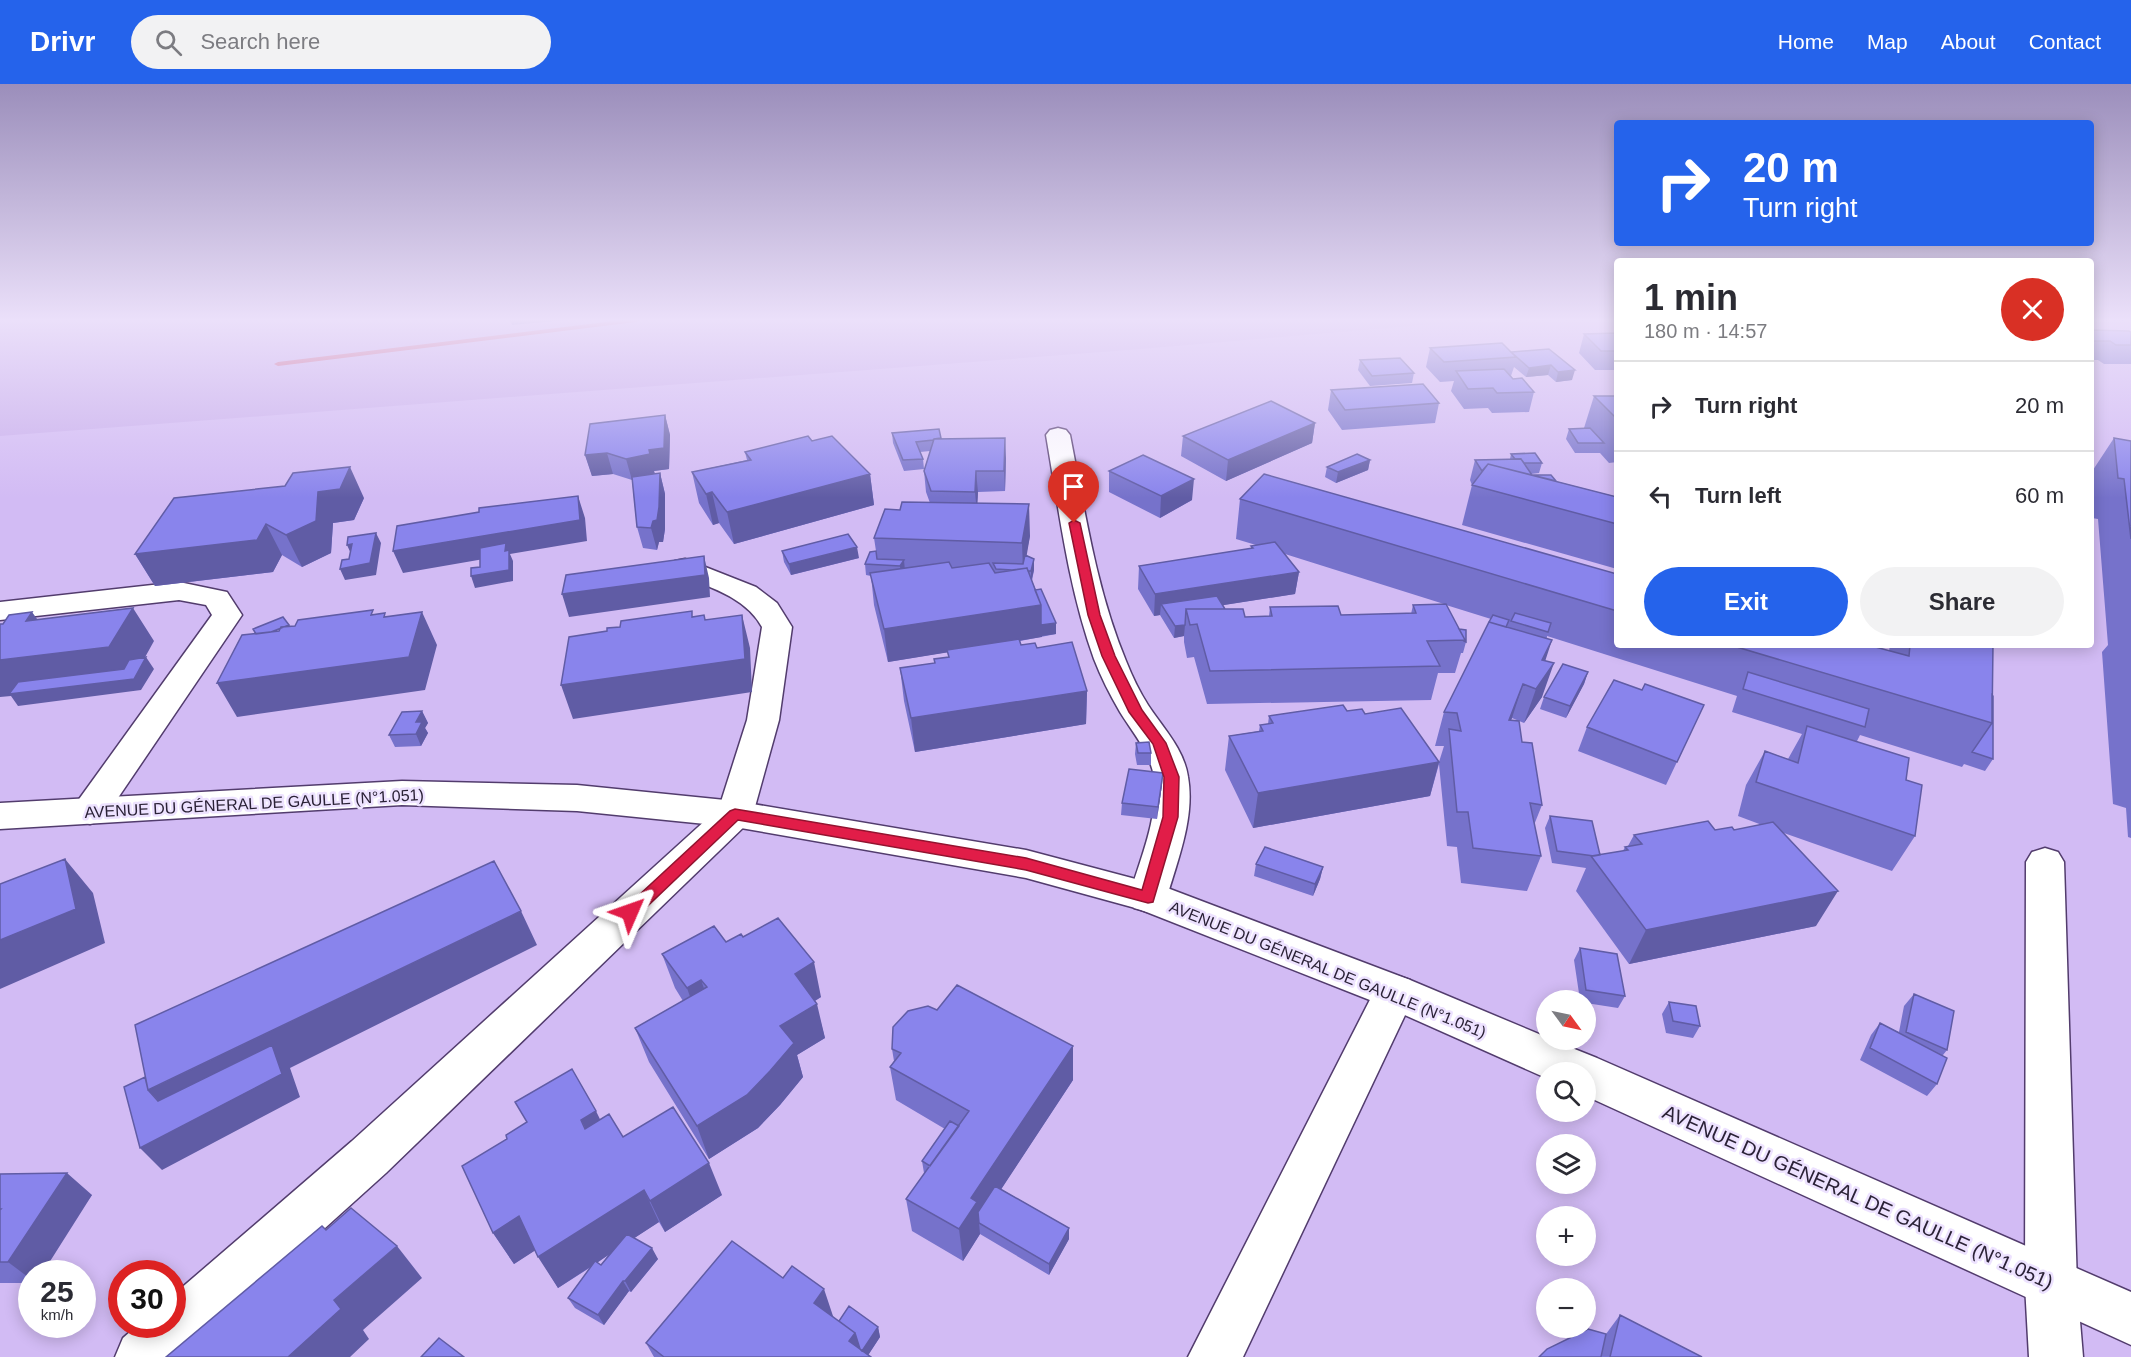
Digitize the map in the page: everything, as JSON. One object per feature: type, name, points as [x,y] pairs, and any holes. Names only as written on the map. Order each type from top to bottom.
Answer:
[{"type":"street","points":[[1058,435],[1082,567],[1094,615],[1121,686],[1136,712],[1159,743],[1172,777],[1170,817],[1148,897]]},
{"type":"street","points":[[142,1357],[369,1157],[735,814],[763,720],[774,665],[777,627],[768,609],[746,593],[685,567]]},
{"type":"street","points":[[0,611],[179,591],[217,598],[227,615],[90,811]]},
{"type":"street","name":"AVENUE DU GÉNERAL DE GAULLE (N°1.051)","points":[[0,816],[249,800],[402,794],[577,798],[735,814],[1026,864],[1148,897],[1395,992],[1558,1062]]},
{"type":"street","points":[[2045,862],[2051,1285],[2056,1357]]},
{"type":"street","points":[[1215,1357],[1395,992]]},
{"type":"street","name":"AVENUE DU GÉNERAL DE GAULLE (N°1.051)","points":[[1596,1079],[1718,1132],[2131,1320]]},
{"type":"shaded area","points":[[0,379],[742,379],[0,436]]},
{"type":"building","points":[[1462,379],[1523,379],[1534,392],[1497,393],[1493,388],[1468,389]]},
{"type":"building","points":[[1423,384],[1439,403],[1345,410],[1331,390]]},
{"type":"building","points":[[1594,396],[1614,396],[1614,416]]},
{"type":"building","points":[[1271,401],[1315,423],[1228,460],[1183,436]]},
{"type":"building","points":[[665,415],[664,448],[649,450],[650,454],[626,459],[607,453],[585,455],[590,424]]},
{"type":"building","points":[[1590,428],[1604,443],[1578,443],[1569,429]]},
{"type":"building","points":[[939,429],[941,438],[916,442],[923,459],[903,460],[892,433]]},
{"type":"building","points":[[808,436],[812,441],[832,436],[870,474],[727,512],[712,492],[706,494],[692,472],[751,460],[745,452]]},
{"type":"building","points":[[1005,438],[1004,471],[976,471],[975,492],[931,491],[924,471],[934,439]]},
{"type":"building","points":[[2114,438],[2131,441],[2131,539],[2124,479],[2118,478]]},
{"type":"building","points":[[1535,453],[1542,463],[1524,463],[1521,459],[1515,459],[1511,454]]},
{"type":"building","points":[[1357,454],[1370,460],[1338,472],[1327,467]]},
{"type":"building","points":[[1143,455],[1194,479],[1161,496],[1109,471]]},
{"type":"building","points":[[1521,459],[1532,475],[1488,464],[1482,471],[1475,460]]},
{"type":"building","points":[[1488,464],[1614,496],[1614,523],[1472,485]]},
{"type":"building","points":[[350,467],[340,489],[318,492],[316,521],[286,535],[266,524],[257,540],[135,554],[174,498],[285,486],[293,473]]},
{"type":"building","points":[[660,473],[657,520],[653,521],[651,528],[637,527],[632,477]]},
{"type":"building","points":[[1264,474],[1614,573],[1614,610],[1240,499]]},
{"type":"building","points":[[1532,475],[1551,475],[1556,481]]},
{"type":"building","points":[[578,496],[580,520],[393,551],[397,526],[479,512],[479,508]]},
{"type":"building","points":[[902,502],[1029,504],[1022,543],[874,538],[885,509],[900,510]]},
{"type":"building","points":[[376,533],[370,563],[340,569],[342,560],[349,559],[352,544],[347,545],[348,537]]},
{"type":"building","points":[[848,534],[857,547],[789,564],[782,551]]},
{"type":"building","points":[[1275,542],[1299,572],[1155,594],[1139,566],[1253,548],[1251,546]]},
{"type":"building","points":[[506,543],[505,551],[509,550],[509,570],[471,576],[471,568],[480,567],[480,548]]},
{"type":"building","points":[[876,551],[877,559],[904,560],[900,566],[865,564],[870,552]]},
{"type":"building","points":[[1025,555],[1034,559],[1031,571],[1027,568],[996,569],[993,563],[1023,564]]},
{"type":"building","points":[[704,556],[705,575],[562,594],[566,575]]},
{"type":"building","points":[[949,562],[952,568],[989,563],[995,573],[1027,568],[1041,605],[884,629],[870,573]]},
{"type":"building","points":[[1041,589],[1056,623],[1041,625],[1041,605],[1035,590]]},
{"type":"building","points":[[1217,596],[1225,609],[1186,609],[1185,625],[1175,626],[1161,604]]},
{"type":"building","points":[[1446,604],[1465,640],[1427,641],[1440,666],[1210,671],[1197,624],[1190,625],[1186,609],[1243,609],[1245,617],[1272,616],[1270,607],[1338,606],[1341,615],[1416,613],[1413,605]]},
{"type":"building","points":[[133,608],[109,647],[0,660],[0,624],[3,624],[9,615],[32,612],[26,621]]},
{"type":"building","points":[[373,610],[371,615],[385,613],[384,617],[422,612],[409,657],[217,683],[242,635],[279,631],[281,627],[295,626],[298,620]]},
{"type":"building","points":[[692,611],[692,617],[704,615],[705,620],[742,615],[745,659],[561,685],[569,637],[620,627],[621,621]]},
{"type":"building","points":[[1515,613],[1551,623],[1548,632],[1511,621]]},
{"type":"building","points":[[1493,615],[1509,620],[1506,627],[1489,622]]},
{"type":"building","points":[[283,617],[289,625],[271,632],[256,634],[253,629]]},
{"type":"building","points":[[1489,622],[1552,640],[1542,660],[1554,663],[1536,689],[1523,684],[1509,720],[1519,721],[1522,742],[1532,743],[1542,805],[1530,803],[1541,856],[1473,848],[1468,812],[1457,812],[1449,729],[1461,731],[1457,713],[1444,712]]},
{"type":"building","points":[[1459,629],[1466,630],[1466,642],[1464,641]]},
{"type":"building","points":[[1019,639],[1021,645],[1035,643],[1037,648],[1072,642],[1087,691],[911,718],[900,668],[935,663],[934,659],[949,657],[947,650]]},
{"type":"building","points":[[1740,648],[1879,648],[1909,656],[1910,648],[1993,648],[1992,723]]},
{"type":"building","points":[[146,657],[134,679],[9,694],[18,682],[124,669],[129,660]]},
{"type":"building","points":[[1563,664],[1588,672],[1570,706],[1544,697]]},
{"type":"building","points":[[1748,672],[1869,709],[1865,727],[1743,689]]},
{"type":"building","points":[[1614,680],[1642,690],[1645,684],[1704,705],[1677,762],[1587,727]]},
{"type":"building","points":[[1992,695],[1993,759],[1972,752],[1992,723]]},
{"type":"building","points":[[1343,705],[1347,711],[1362,709],[1365,714],[1401,708],[1439,762],[1258,793],[1229,736],[1263,731],[1260,725],[1273,723],[1269,716]]},
{"type":"building","points":[[422,711],[416,722],[422,722],[416,734],[389,735],[402,712]]},
{"type":"building","points":[[1807,726],[1909,758],[1906,780],[1922,785],[1915,836],[1756,782],[1765,751],[1798,763]]},
{"type":"building","points":[[1149,742],[1151,753],[1138,753],[1136,743]]},
{"type":"building","points":[[1129,769],[1163,773],[1158,807],[1122,803]]},
{"type":"building","points":[[1550,816],[1592,821],[1600,855],[1557,851]]},
{"type":"building","points":[[1708,821],[1715,830],[1732,827],[1734,830],[1773,822],[1838,891],[1646,930],[1591,856],[1628,850],[1625,847],[1642,844],[1634,835]]},
{"type":"building","points":[[1265,847],[1323,867],[1315,884],[1256,864]]},
{"type":"building","points":[[65,859],[76,909],[0,940],[0,884]]},
{"type":"building","points":[[494,861],[521,911],[148,1090],[135,1025]]},
{"type":"building","points":[[778,918],[814,962],[795,974],[817,1004],[780,1026],[794,1043],[747,1095],[697,1126],[635,1028],[707,987],[701,980],[687,988],[662,954],[714,926],[726,942],[741,934],[743,937]]},
{"type":"building","points":[[1580,948],[1617,954],[1625,996],[1586,990]]},
{"type":"building","points":[[957,985],[1073,1046],[971,1198],[977,1202],[959,1229],[906,1199],[969,1111],[890,1067],[901,1053],[892,1049],[893,1027],[908,1011],[928,1006],[937,1010]]},
{"type":"building","points":[[1914,994],[1954,1011],[1947,1050],[1906,1032]]},
{"type":"building","points":[[1669,1002],[1696,1006],[1700,1026],[1673,1021]]},
{"type":"building","points":[[1880,1023],[1947,1058],[1937,1084],[1870,1048]]},
{"type":"building","points":[[272,1045],[282,1074],[140,1148],[124,1087],[145,1077],[148,1090],[158,1101]]},
{"type":"building","points":[[572,1069],[596,1111],[581,1120],[585,1129],[609,1114],[623,1137],[673,1107],[709,1163],[650,1201],[644,1190],[538,1257],[519,1216],[493,1233],[462,1166],[507,1139],[506,1135],[527,1122],[515,1102]]},
{"type":"building","points":[[950,1121],[959,1126],[930,1166],[922,1161]]},
{"type":"building","points":[[67,1173],[8,1262],[0,1262],[0,1174]]},
{"type":"building","points":[[995,1186],[1069,1228],[1049,1264],[979,1223],[978,1212]]},
{"type":"building","points":[[351,1208],[397,1246],[334,1300],[341,1309],[288,1357],[166,1357],[322,1226],[326,1230]]},
{"type":"building","points":[[627,1234],[652,1248],[623,1281],[598,1315],[568,1298],[595,1261],[601,1265]]},
{"type":"building","points":[[732,1241],[783,1278],[792,1266],[824,1289],[814,1303],[855,1333],[849,1341],[871,1357],[664,1357],[646,1343]]},
{"type":"building","points":[[849,1306],[878,1327],[862,1351],[855,1333],[839,1321]]},
{"type":"building","points":[[1620,1315],[1702,1357],[1610,1357]]},
{"type":"building","points":[[1596,1331],[1606,1334],[1601,1357],[1539,1357],[1547,1349],[1570,1338],[1596,1338]]},
{"type":"building","points":[[439,1338],[464,1357],[421,1357]]},
{"type":"route","points":[[630,912],[735,814],[1026,864],[1148,897],[1170,817],[1172,777],[1159,743],[1136,712],[1108,656],[1094,615],[1074,523]]}]
